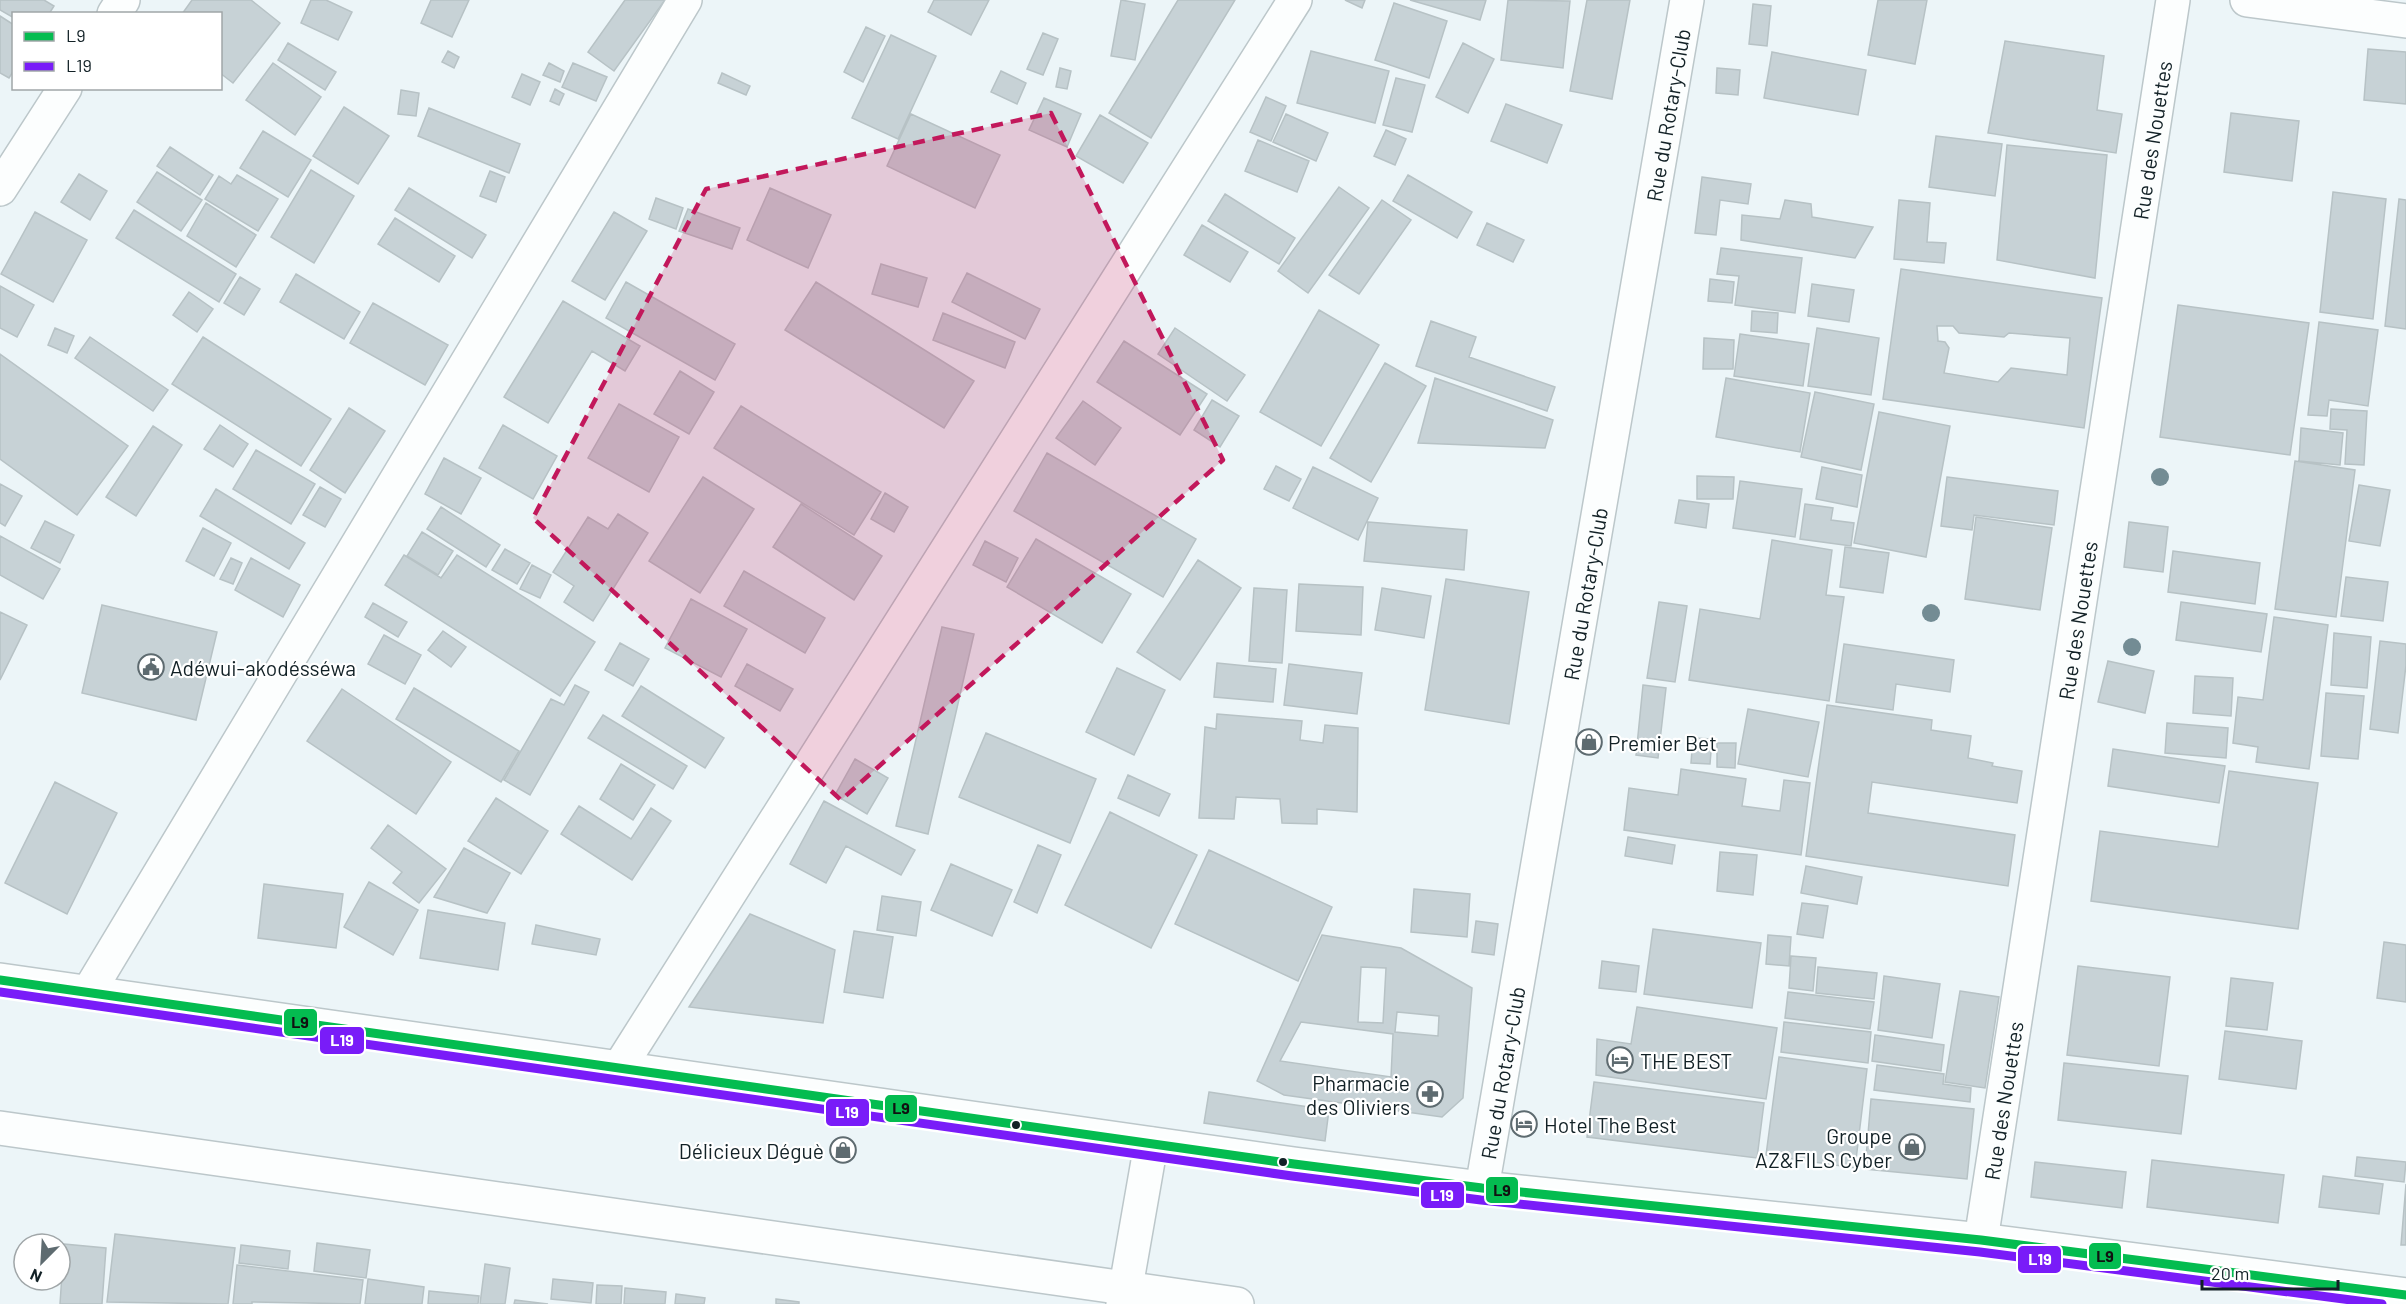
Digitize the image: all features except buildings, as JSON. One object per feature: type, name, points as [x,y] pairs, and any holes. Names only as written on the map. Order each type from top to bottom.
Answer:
[{"type":"street","points":[[88,993],[685,0]]},
{"type":"street","points":[[619,1068],[1295,0]]},
{"type":"street","name":"Rue du Rotary-Club","points":[[1482,1188],[1688,0]]},
{"type":"street","name":"Rue des Nouettes","points":[[1981,1240],[2173,0]]},
{"type":"street","points":[[2247,0],[2406,21]]},
{"type":"street","points":[[0,189],[64,90]]},
{"type":"street","points":[[0,980],[1151,1144],[1482,1188],[1981,1240],[2406,1295]]},
{"type":"street","points":[[0,1128],[1125,1297],[1237,1304]]},
{"type":"street","points":[[1125,1297],[1151,1144]]},
{"type":"highlighted area","points":[[1051,113],[1223,460],[841,800],[533,518],[706,189]]},
{"type":"transit line","name":"L9","points":[[0,980],[1294,1164],[1482,1188],[1981,1240],[2406,1295]]},
{"type":"transit line","name":"L19","points":[[0,992],[1292,1176],[1481,1200],[1980,1252],[2382,1304]]},
{"type":"place","name":"Adéwui-akodésséwa","points":[[151,667]]},
{"type":"place","name":"Premier Bet","points":[[1589,742]]},
{"type":"place","name":"THE BEST","points":[[1620,1060]]},
{"type":"place","name":"Pharmacie des Oliviers","points":[[1430,1094]]},
{"type":"place","name":"Hotel The Best","points":[[1524,1124]]},
{"type":"place","name":"Groupe AZ&FILS Cyber","points":[[1912,1147]]},
{"type":"place","name":"Délicieux Déguè","points":[[843,1150]]}]
